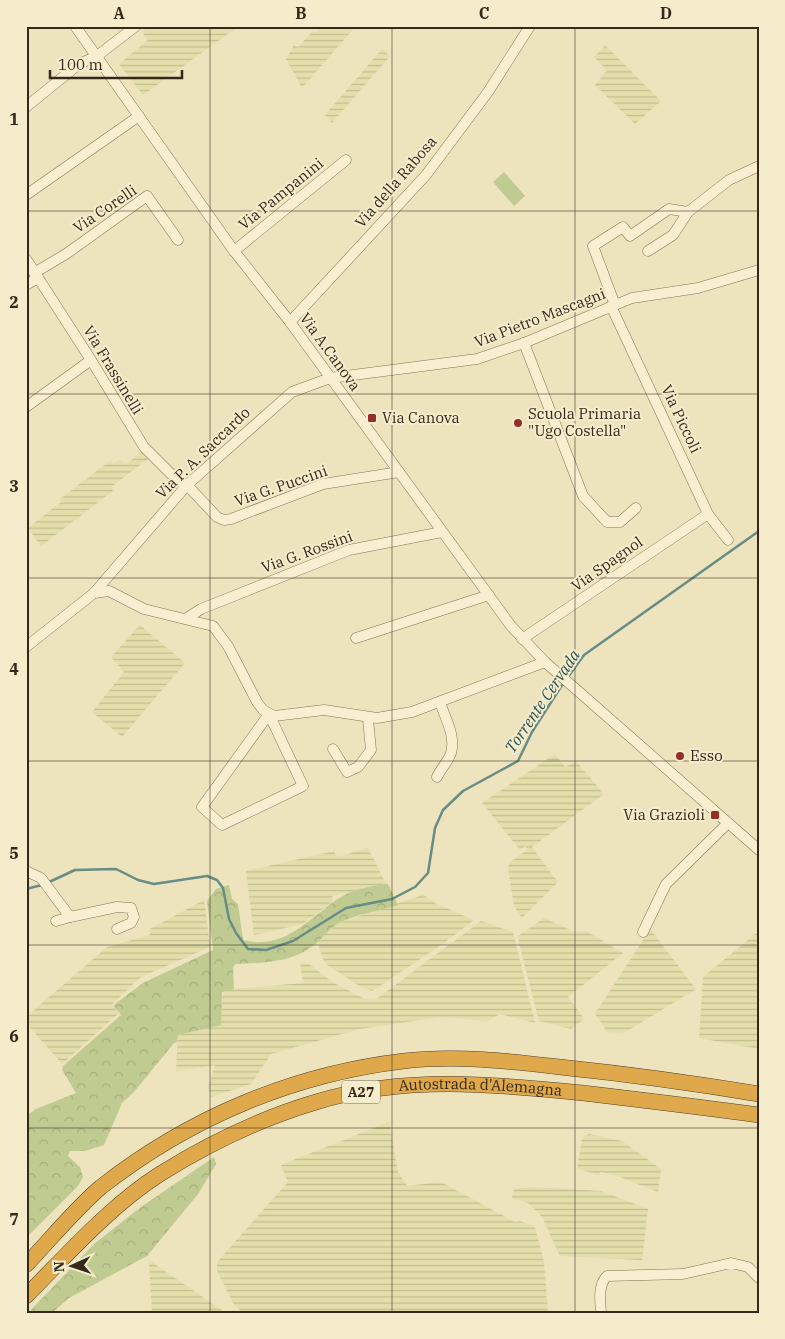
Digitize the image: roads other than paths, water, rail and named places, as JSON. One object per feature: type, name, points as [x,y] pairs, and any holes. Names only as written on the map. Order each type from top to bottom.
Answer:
[{"type":"highway","name":"Autostrada d'Alemagna","points":[[26,1265],[99,1189],[144,1156],[201,1122],[259,1096],[311,1079],[358,1068],[406,1061],[498,1060],[656,1077],[759,1094]]},
{"type":"highway","name":"Autostrada d'Alemagna","points":[[26,1296],[118,1206],[158,1175],[216,1142],[270,1118],[317,1101],[362,1092],[408,1086],[501,1084],[759,1115]]},
{"type":"street","name":"Via A.Canova","points":[[75,26],[234,251],[290,322],[522,639],[544,662],[759,850]]},
{"type":"street","points":[[26,107],[79,64],[96,56],[136,26]]},
{"type":"street","name":"Via della Rabosa","points":[[290,322],[426,175],[488,92],[530,26]]},
{"type":"street","points":[[26,196],[139,116]]},
{"type":"street","name":"Via Pampanini","points":[[234,251],[346,160]]},
{"type":"street","points":[[648,250],[673,235],[688,212],[728,180],[759,166]]},
{"type":"street","name":"Via Corelli","points":[[36,276],[147,196],[178,240]]},
{"type":"street","name":"Via Piccoli","points":[[688,212],[669,209],[630,236],[622,227],[593,246],[613,305],[708,514],[728,540]]},
{"type":"street","name":"Via Frassinelli","points":[[26,259],[91,360],[144,448],[163,467],[187,485]]},
{"type":"street","name":"Via Pietro Mascagni","points":[[330,378],[468,361],[524,343],[613,305],[646,295],[698,288],[759,270]]},
{"type":"street","points":[[26,285],[36,276]]},
{"type":"street","points":[[524,343],[586,502],[607,522],[620,522],[636,508]]},
{"type":"street","points":[[26,407],[91,360]]},
{"type":"street","name":"Via P. A. Saccardo","points":[[26,647],[94,593],[187,485],[282,399],[292,392],[330,378]]},
{"type":"street","name":"Via G. Puccini","points":[[187,485],[217,518],[224,520],[323,484],[399,472]]},
{"type":"street","name":"Via Spagnol","points":[[522,639],[708,514]]},
{"type":"street","name":"Via G. Rossini","points":[[187,618],[201,609],[349,550],[442,532]]},
{"type":"street","points":[[94,593],[109,591],[144,609],[206,623],[217,630],[234,655],[258,702],[269,714],[303,786],[222,825],[202,807],[269,714]]},
{"type":"street","points":[[356,638],[489,595]]},
{"type":"street","points":[[269,714],[277,716],[324,710],[368,719],[406,714],[496,678],[544,662]]},
{"type":"street","points":[[437,777],[441,766],[447,761],[452,742],[452,734],[440,702]]},
{"type":"street","points":[[333,749],[348,772],[354,770],[371,750],[368,719]]},
{"type":"street","points":[[643,932],[666,884],[728,823]]},
{"type":"street","points":[[26,871],[42,878],[70,917]]},
{"type":"street","points":[[56,920],[117,907],[131,908],[134,918],[132,922],[117,929]]},
{"type":"street","points":[[601,1313],[600,1292],[602,1283],[608,1276],[683,1274],[735,1263],[751,1269],[759,1278]]},
{"type":"waterway","name":"Torrente Cervada","points":[[568,677],[584,655],[759,531]]},
{"type":"waterway","name":"Torrente Cervada","points":[[47,883],[75,870],[116,869],[138,880],[154,884],[207,876],[217,880],[223,888],[229,919],[236,933],[248,949],[266,950],[293,941],[346,908],[392,899],[415,887],[428,873],[435,828],[443,810],[463,791],[518,761],[532,732],[564,682]]},
{"type":"waterway","name":"Torrente Cervada","points":[[26,889],[42,885]]},
{"type":"place","name":"Via Canova","points":[[372,418]]},
{"type":"place","name":"Scuola Primaria \"Ugo Costella\"","points":[[518,423]]},
{"type":"place","name":"Esso","points":[[680,756]]},
{"type":"place","name":"Via Grazioli","points":[[715,815]]}]
